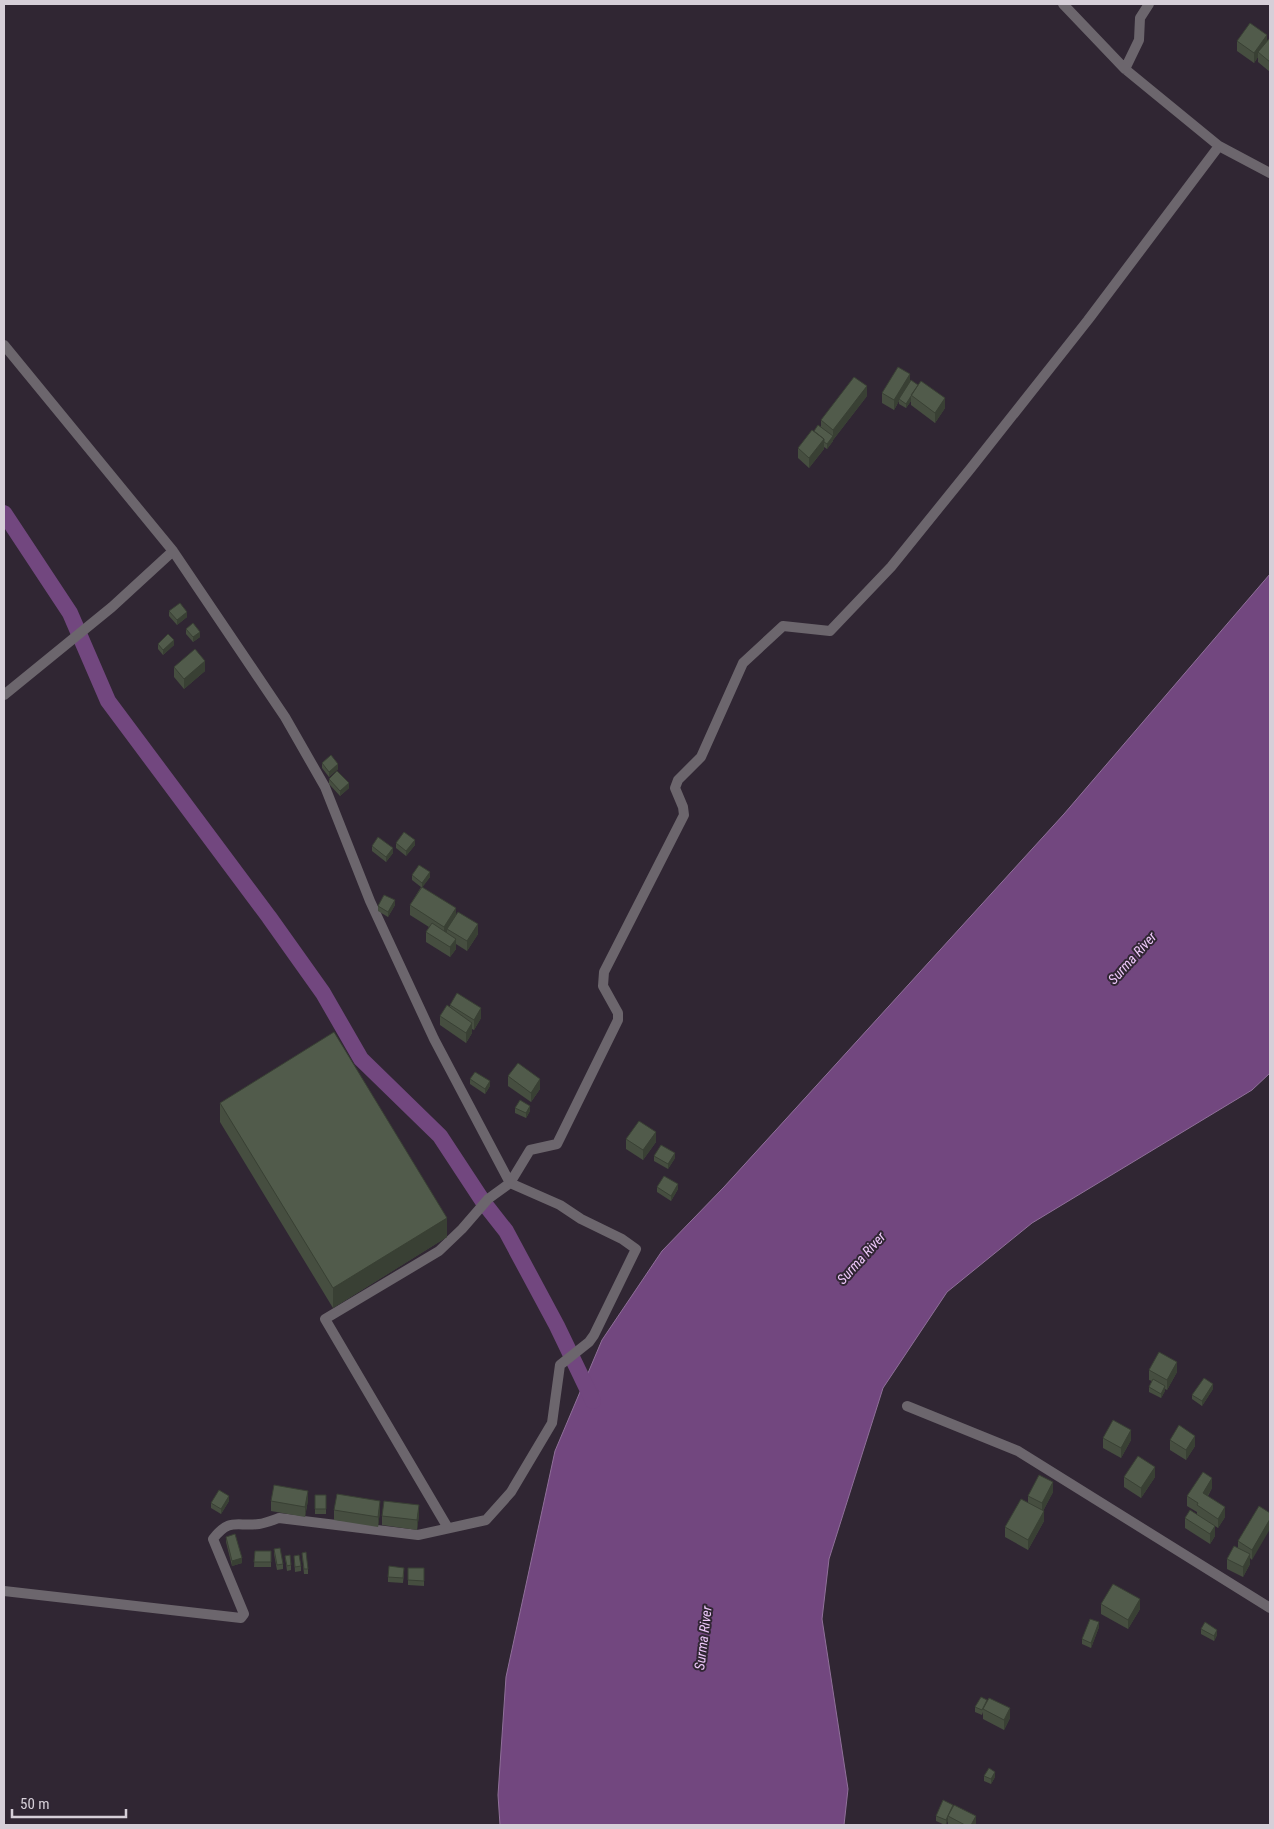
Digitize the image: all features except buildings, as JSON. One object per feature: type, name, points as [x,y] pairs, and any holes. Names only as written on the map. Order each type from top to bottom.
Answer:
[{"type":"street","points":[[1063,4],[1125,69],[1219,146],[1270,173]]},
{"type":"street","points":[[1125,69],[1139,40],[1140,18],[1149,4]]},
{"type":"street","points":[[448,1528],[325,1319],[439,1252],[488,1199],[510,1183],[530,1150],[557,1144],[618,1020],[618,1013],[603,986],[604,972],[684,815],[675,788],[678,780],[701,757],[743,663],[783,626],[830,631],[891,567],[1088,320],[1219,146]]},
{"type":"street","points":[[4,345],[173,551],[285,717],[325,787],[370,901],[434,1040],[510,1183],[560,1204],[581,1219],[622,1239],[636,1249],[589,1342],[560,1366],[552,1424],[511,1492],[486,1520],[418,1535],[279,1518],[259,1524],[236,1523],[221,1529],[213,1539],[244,1614],[241,1618],[4,1591]]},
{"type":"street","points":[[4,695],[112,607],[173,551]]},
{"type":"street","points":[[907,1406],[1018,1451],[1270,1608]]},
{"type":"water","name":"Surma River","points":[[1270,574],[1270,1073],[1252,1090],[1032,1223],[947,1292],[883,1388],[829,1559],[822,1619],[848,1789],[844,1825],[500,1825],[498,1795],[506,1677],[555,1451],[602,1340],[662,1251],[724,1187],[1064,814]]},
{"type":"waterway","points":[[4,513],[70,613],[108,701],[269,917],[323,993],[361,1059],[440,1136],[484,1203],[506,1231],[557,1326],[593,1401]]}]
